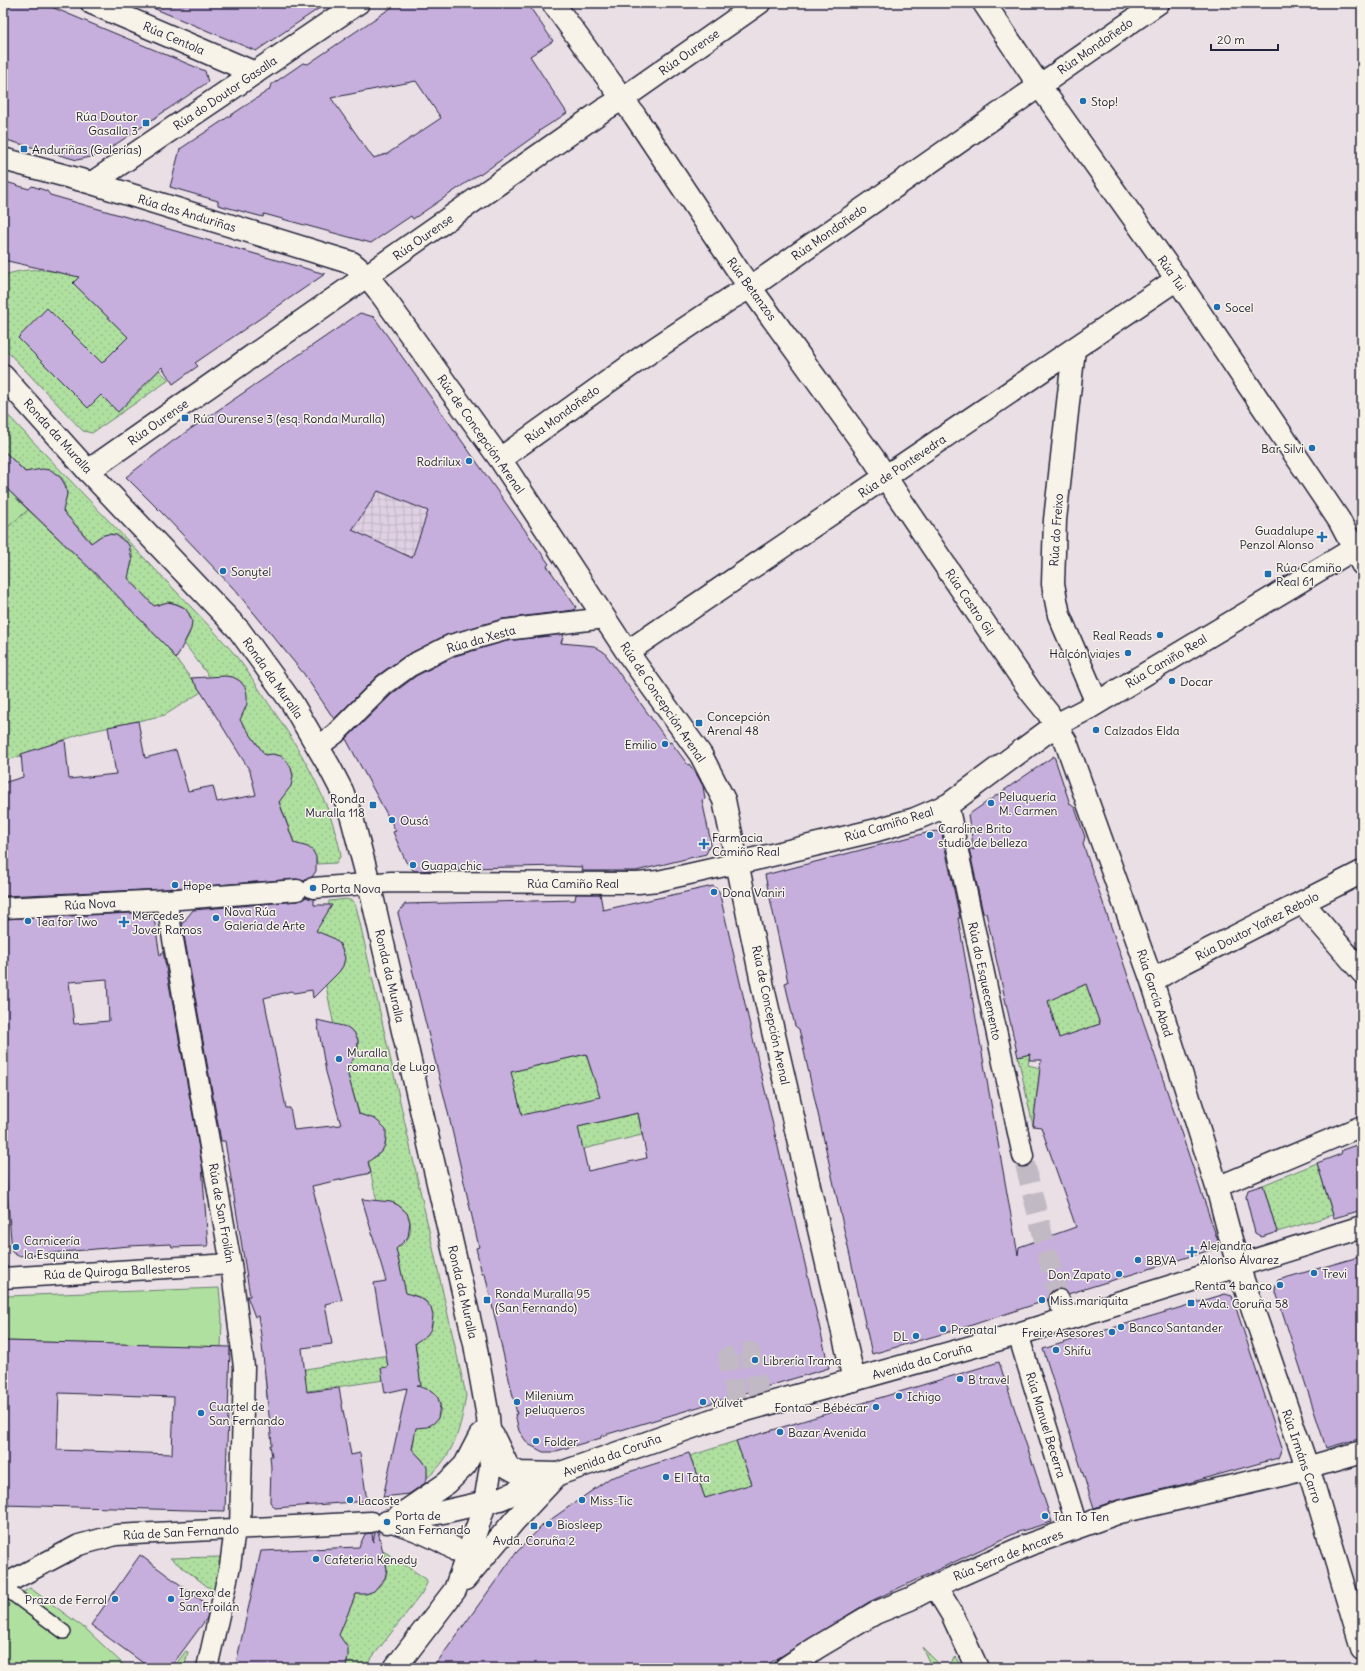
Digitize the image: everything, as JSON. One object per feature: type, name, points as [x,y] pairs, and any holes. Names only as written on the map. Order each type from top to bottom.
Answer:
[{"type":"street","name":"Rúa Centola","points":[[92,3],[255,73]]},
{"type":"street","name":"Rúa do Doutor Gasalla","points":[[92,183],[358,3]]},
{"type":"street","name":"Rúa Betanzos","points":[[553,3],[622,99],[751,287],[874,459],[885,477]]},
{"type":"street","name":"Rúa Ourense","points":[[88,471],[602,111],[622,99],[759,3]]},
{"type":"street","name":"Rúa Tui","points":[[984,3],[1039,85],[1177,279],[1359,552]]},
{"type":"street","name":"Rúa Mondoñedo","points":[[500,459],[641,358],[731,298],[751,287],[1158,3]]},
{"type":"street","name":"Rúa das Anduriñas","points":[[3,159],[92,183],[352,263],[367,276]]},
{"type":"street","name":"Rúa de Concepción Arenal","points":[[367,276],[500,459],[627,652],[701,755],[724,800],[764,992],[854,1380]]},
{"type":"street","name":"Rúa de Pontevedra","points":[[627,652],[1177,279]]},
{"type":"street","name":"Rúa do Freixo","points":[[1074,349],[1055,520],[1053,584],[1059,615],[1097,702]]},
{"type":"street","name":"Ronda da Muralla","points":[[3,376],[88,471],[239,630],[292,702],[330,766],[352,818],[369,883],[475,1344],[489,1428],[491,1466],[485,1503],[467,1559],[455,1590],[395,1668]]},
{"type":"street","name":"Rúa Castro Gil","points":[[885,477],[1031,692],[1056,725]]},
{"type":"street","name":"Rúa Camiño Real","points":[[369,883],[638,883],[658,881],[877,830],[915,819],[948,805],[1056,725],[1359,552]]},
{"type":"street","name":"Rúa da Xesta","points":[[318,746],[336,734],[384,685],[410,666],[451,645],[505,630],[605,618]]},
{"type":"street","name":"Rúa García Abad","points":[[1056,725],[1066,742],[1152,981],[1217,1187],[1238,1266]]},
{"type":"street","name":"Rúa do Esquecemento","points":[[948,805],[1023,1156]]},
{"type":"street","name":"Rúa Doutor Yañez Rebolo","points":[[1152,981],[1181,964],[1362,872]]},
{"type":"street","name":"Rúa Nova","points":[[3,908],[166,900],[369,883]]},
{"type":"street","name":"Rúa de San Froilán","points":[[166,900],[231,1264],[244,1367],[238,1529]]},
{"type":"street","points":[[1303,903],[1362,972]]},
{"type":"street","points":[[1217,1187],[1362,1126]]},
{"type":"street","name":"Avenida da Coruña","points":[[485,1503],[500,1499],[558,1474],[721,1416],[1018,1334],[1362,1228]]},
{"type":"street","name":"Rúa de Quiroga Ballesteros","points":[[3,1278],[231,1264]]},
{"type":"street","name":"Rúa Irmáns Carro","points":[[1238,1266],[1306,1468],[1313,1484],[1362,1648]]},
{"type":"street","name":"Rúa Manuel Becerra","points":[[1018,1334],[1074,1516]]},
{"type":"street","points":[[383,1522],[447,1484],[464,1464],[480,1436],[489,1428],[508,1467],[519,1473],[558,1474]]},
{"type":"street","name":"Rúa Serra de Ancares","points":[[786,1668],[816,1648],[875,1613],[910,1599],[935,1586],[1028,1545],[1120,1512],[1286,1474],[1362,1452]]},
{"type":"street","points":[[455,1590],[515,1520],[558,1474]]},
{"type":"street","name":"Rúa de San Fernando","points":[[3,1586],[80,1545],[116,1535],[383,1522],[485,1503]]},
{"type":"street","name":"Rúa de San Fernando","points":[[383,1522],[432,1538],[459,1552],[467,1559]]},
{"type":"street","points":[[207,1668],[238,1529]]},
{"type":"street","points":[[935,1586],[952,1614],[976,1668]]},
{"type":"lane","points":[[3,1586],[64,1632]]},
{"type":"shaded area","points":[[378,491],[464,526],[494,607],[497,625],[478,628],[431,607],[351,530]]},
{"type":"green space","points":[[85,259],[100,261],[76,286],[128,337],[102,363],[47,309],[18,338],[88,408],[101,395],[118,411],[159,370],[169,380],[92,433],[83,431],[3,347],[3,267],[4,275],[15,272],[40,270],[76,276]]},
{"type":"green space","points":[[3,410],[212,629],[241,662],[293,741],[314,777],[330,815],[336,835],[341,855],[336,863],[317,864],[315,855],[310,849],[304,846],[295,845],[278,798],[293,776],[292,770],[284,759],[276,756],[265,755],[238,717],[244,709],[247,700],[243,685],[230,677],[221,676],[211,679],[184,643],[189,634],[191,625],[190,617],[186,610],[181,605],[173,603],[164,603],[155,607],[125,575],[131,567],[132,557],[131,549],[126,541],[119,536],[110,534],[101,536],[92,543],[61,509],[67,494],[64,480],[48,471],[28,474],[3,450]]},
{"type":"green space","points":[[3,485],[28,510],[3,531]]},
{"type":"green space","points":[[28,510],[103,581],[168,648],[201,692],[165,715],[83,733],[3,762],[3,531]]},
{"type":"green space","points":[[347,899],[354,902],[357,910],[466,1395],[462,1419],[455,1441],[444,1460],[427,1478],[424,1462],[412,1452],[416,1427],[428,1425],[434,1422],[439,1416],[440,1412],[439,1400],[435,1394],[421,1387],[415,1341],[431,1329],[431,1310],[429,1304],[420,1297],[406,1295],[396,1248],[404,1243],[409,1236],[411,1228],[409,1219],[398,1205],[389,1202],[377,1202],[368,1160],[377,1155],[383,1148],[385,1129],[375,1119],[360,1116],[345,1065],[357,1055],[357,1037],[346,1028],[334,1026],[325,981],[335,976],[341,969],[344,961],[344,954],[341,947],[335,941],[327,937],[316,935],[313,923],[328,912],[329,901]]},
{"type":"green space","points":[[1086,984],[1100,1024],[1084,1029],[1087,1037],[1061,1045],[1054,1021],[1042,1001],[1069,992]]},
{"type":"green space","points":[[586,1054],[591,1070],[633,1090],[552,1133],[638,1113],[642,1135],[583,1149],[528,1139],[516,1092],[494,1076]]},
{"type":"green space","points":[[1030,1054],[1028,1065],[1040,1068],[1033,1126],[1018,1057]]},
{"type":"green space","points":[[1317,1163],[1333,1215],[1277,1232],[1263,1185]]},
{"type":"green space","points":[[219,1288],[222,1320],[221,1347],[5,1341],[7,1296]]},
{"type":"green space","points":[[394,1354],[398,1378],[308,1391],[267,1399],[265,1376]]},
{"type":"green space","points":[[736,1441],[757,1495],[705,1498],[690,1456]]},
{"type":"green space","points":[[376,1546],[426,1579],[427,1583],[422,1593],[364,1668],[345,1668],[348,1655],[344,1644],[338,1636],[356,1594],[370,1592],[376,1589],[381,1585],[387,1574],[385,1560]]},
{"type":"green space","points":[[222,1557],[216,1593],[170,1558]]},
{"type":"green space","points":[[30,1588],[87,1630],[127,1668],[3,1668],[3,1604]]},
{"type":"green space","points":[[922,1647],[943,1668],[932,1668]]},
{"type":"green space","points":[[186,1651],[188,1652],[184,1668],[173,1668]]},
{"type":"green space","points":[[955,1657],[962,1668],[944,1668]]},
{"type":"building","points":[[3,3],[42,3],[205,71],[208,82],[100,155],[77,160],[3,139]]},
{"type":"building","points":[[141,3],[327,3],[256,51]]},
{"type":"building","points":[[398,3],[527,3],[553,41],[530,56],[567,113],[539,131],[540,132],[480,175],[479,174],[413,219],[411,216],[371,243],[264,214],[263,217],[218,205],[218,201],[170,187],[180,149],[269,90],[271,85],[303,63],[308,64]],"holes":[[[416,81],[441,118],[387,154],[373,158],[331,98]]]},
{"type":"building","points":[[3,181],[29,189],[32,186],[47,191],[50,195],[325,274],[195,363],[198,366],[173,384],[162,367],[118,412],[101,395],[88,408],[18,338],[47,308],[102,363],[128,337],[73,283],[79,277],[3,260]]},
{"type":"building","points":[[360,313],[374,317],[549,564],[547,566],[576,607],[574,610],[502,619],[446,635],[405,656],[377,676],[334,719],[304,674],[235,590],[126,477],[173,441]],"holes":[[[378,491],[428,511],[412,558],[352,530]]]},
{"type":"building","points":[[3,450],[25,472],[42,469],[51,470],[61,478],[65,485],[67,494],[63,511],[91,543],[101,536],[108,534],[116,535],[129,545],[132,561],[128,578],[154,606],[168,602],[185,608],[192,621],[191,629],[176,659],[168,648],[103,581],[3,485]]},
{"type":"building","points":[[564,634],[561,643],[594,646],[604,652],[669,743],[671,742],[697,775],[703,786],[705,799],[702,800],[711,843],[706,854],[636,871],[582,871],[583,867],[560,866],[414,871],[406,862],[393,832],[396,831],[346,739],[392,694],[416,676],[455,656],[507,641]]},
{"type":"building","points":[[233,677],[240,681],[245,687],[247,704],[240,720],[265,755],[272,754],[281,756],[287,761],[291,768],[293,776],[291,786],[279,802],[294,843],[308,847],[313,851],[316,857],[316,871],[312,877],[304,881],[296,879],[165,889],[3,896],[3,783],[23,777],[21,754],[65,740],[69,779],[116,774],[108,727],[138,721],[145,758],[176,750],[188,791],[213,786],[217,802],[256,795],[250,771],[191,678]]},
{"type":"building","points":[[1054,756],[1070,804],[1075,808],[1085,837],[1083,844],[1220,1247],[1068,1294],[1063,1289],[1056,1289],[1051,1292],[1048,1300],[963,1328],[872,1354],[799,1029],[795,1026],[785,983],[788,982],[765,875],[926,833],[936,831],[942,834],[960,918],[958,918],[1018,1255],[1019,1247],[1076,1227],[1041,1127],[1033,1126],[1041,1060],[1029,1060],[1030,1054],[1018,1057],[986,913],[983,913],[969,848],[974,850],[968,815]],"holes":[[[1086,984],[1100,1024],[1059,1038],[1048,1001]]]},
{"type":"building","points":[[713,886],[719,891],[829,1368],[601,1436],[601,1438],[553,1452],[543,1452],[528,1444],[519,1431],[515,1414],[517,1414],[485,1274],[482,1274],[476,1248],[479,1247],[447,1108],[398,913],[405,904],[575,900],[576,894],[600,894],[603,910]],"holes":[[[586,1054],[600,1097],[522,1115],[511,1072]],[[638,1113],[647,1158],[588,1171],[578,1127]]]},
{"type":"building","points":[[306,897],[314,899],[314,905],[332,905],[316,931],[333,938],[340,944],[345,958],[343,966],[339,972],[313,998],[312,990],[294,993],[291,991],[264,998],[286,1108],[290,1108],[294,1130],[341,1125],[326,1072],[317,1020],[347,1027],[354,1032],[358,1040],[357,1055],[346,1068],[359,1114],[375,1119],[381,1124],[386,1129],[386,1138],[382,1151],[368,1162],[371,1173],[312,1186],[342,1300],[325,1304],[332,1344],[302,1348],[307,1392],[339,1388],[351,1455],[360,1453],[367,1501],[275,1508],[270,1502],[270,1456],[272,1456],[270,1445],[272,1445],[258,1316],[255,1317],[247,1296],[250,1296],[225,1141],[221,1141],[182,924],[193,910],[298,901]]},
{"type":"building","points":[[153,912],[160,956],[163,951],[202,1165],[208,1246],[172,1247],[171,1244],[129,1246],[18,1256],[12,1252],[3,1140],[3,919]],"holes":[[[107,979],[109,1021],[74,1024],[69,982]]]},
{"type":"building","points":[[1362,1143],[1362,1210],[1334,1218],[1317,1163],[1341,1154],[1342,1150]]},
{"type":"building","points":[[1263,1185],[1277,1232],[1262,1237],[1255,1233],[1246,1197],[1248,1190]]},
{"type":"building","points":[[362,1199],[391,1202],[398,1205],[407,1213],[410,1222],[408,1237],[396,1249],[406,1293],[425,1301],[431,1308],[433,1316],[431,1329],[427,1335],[415,1343],[421,1386],[417,1386],[430,1390],[434,1393],[438,1398],[440,1405],[438,1418],[434,1423],[427,1427],[416,1428],[412,1449],[427,1467],[427,1478],[425,1483],[409,1494],[383,1497],[407,1388],[385,1393],[381,1368],[388,1367],[374,1283],[386,1281]]},
{"type":"building","points":[[1362,1256],[1362,1438],[1326,1448],[1275,1289],[1278,1280]]},
{"type":"building","points":[[1225,1294],[1232,1296],[1282,1448],[1278,1458],[1185,1484],[1117,1500],[1094,1508],[1043,1349]]},
{"type":"building","name":"Cuartel de San Fernando","points":[[5,1341],[230,1347],[225,1511],[3,1505]],"holes":[[[59,1393],[174,1397],[172,1454],[57,1450]]]},
{"type":"building","points":[[999,1362],[1052,1522],[1018,1532],[869,1602],[762,1668],[433,1668],[516,1553],[543,1525],[610,1478],[689,1453],[705,1498],[752,1484],[736,1441]]},
{"type":"building","points":[[378,1531],[387,1569],[385,1578],[374,1591],[366,1594],[356,1594],[339,1635],[348,1648],[346,1668],[235,1668],[261,1551],[359,1547],[365,1534],[372,1533],[373,1542],[375,1532]]},
{"type":"building","points":[[140,1555],[209,1606],[207,1618],[170,1668],[150,1668],[91,1625]]},
{"type":"tunnel","points":[[1025,1164],[1059,1300]]},
{"type":"tunnel","points":[[737,1400],[728,1357],[750,1352],[759,1394]]},
{"type":"place","name":"Stop!","points":[[1083,101]]},
{"type":"place","name":"Rúa Doutor Gasalla 3","points":[[146,123]]},
{"type":"place","name":"Anduriñas (Galerías)","points":[[24,149]]},
{"type":"place","name":"Socel","points":[[1217,307]]},
{"type":"place","name":"Rúa Ourense 3 (esq. Ronda Muralla)","points":[[185,418]]},
{"type":"place","name":"Bar Silvi","points":[[1312,448]]},
{"type":"place","name":"Rodrilux","points":[[469,461]]},
{"type":"place","name":"Guadalupe Penzol Alonso","points":[[1322,537]]},
{"type":"place","name":"Sonytel","points":[[223,571]]},
{"type":"place","name":"Rúa Camiño Real 61","points":[[1268,574]]},
{"type":"place","name":"Real Reads","points":[[1160,635]]},
{"type":"place","name":"Halcón viajes","points":[[1128,653]]},
{"type":"place","name":"Docar","points":[[1172,681]]},
{"type":"place","name":"Concepción Arenal 48","points":[[699,723]]},
{"type":"place","name":"Calzados Elda","points":[[1096,730]]},
{"type":"place","name":"Emilio","points":[[665,744]]},
{"type":"place","name":"Peluquería M. Carmen","points":[[991,803]]},
{"type":"place","name":"Ronda Muralla 118","points":[[373,805]]},
{"type":"place","name":"Ousá","points":[[392,820]]},
{"type":"place","name":"Caroline Brito studio de belleza","points":[[930,835]]},
{"type":"place","name":"Farmacia Camiño Real","points":[[704,844]]},
{"type":"place","name":"Guapa chic","points":[[413,865]]},
{"type":"place","name":"Hope","points":[[175,885]]},
{"type":"place","name":"Porta Nova","points":[[313,888]]},
{"type":"place","name":"Dona Vaniri","points":[[714,892]]},
{"type":"place","name":"Nova Rúa Galería de Arte","points":[[216,918]]},
{"type":"place","name":"Tea for Two","points":[[28,921]]},
{"type":"place","name":"Mercedes Jover Ramos","points":[[124,922]]},
{"type":"place","name":"Muralla romana de Lugo","points":[[339,1059]]},
{"type":"place","name":"Carnicería la Esquina","points":[[16,1247]]},
{"type":"place","name":"Alejandra Alonso Álvarez","points":[[1192,1252]]},
{"type":"place","name":"BBVA","points":[[1138,1260]]},
{"type":"place","name":"Trevi","points":[[1314,1273]]},
{"type":"place","name":"Don Zapato","points":[[1119,1274]]},
{"type":"place","name":"Renta 4 banco","points":[[1280,1285]]},
{"type":"place","name":"Ronda Muralla 95 (San Fernando)","points":[[487,1300]]},
{"type":"place","name":"Miss mariquita","points":[[1042,1300]]},
{"type":"place","name":"Avda. Coruña 58","points":[[1191,1303]]},
{"type":"place","name":"Banco Santander","points":[[1121,1327]]},
{"type":"place","name":"Prenatal","points":[[943,1329]]},
{"type":"place","name":"Freire Asesores","points":[[1112,1332]]},
{"type":"place","name":"DL","points":[[916,1336]]},
{"type":"place","name":"Shifu","points":[[1056,1350]]},
{"type":"place","name":"Librería Trama","points":[[755,1360]]},
{"type":"place","name":"B travel","points":[[960,1379]]},
{"type":"place","name":"Ichigo","points":[[899,1396]]},
{"type":"place","name":"Milenium peluqueros","points":[[517,1402]]},
{"type":"place","name":"Yulvet","points":[[703,1402]]},
{"type":"place","name":"Fontao - Bébécar","points":[[876,1407]]},
{"type":"place","name":"Cuartel de San Fernando","points":[[201,1413]]},
{"type":"place","name":"Bazar Avenida","points":[[780,1432]]},
{"type":"place","name":"Folder","points":[[536,1441]]},
{"type":"place","name":"El Tata","points":[[666,1477]]},
{"type":"place","name":"Lacoste","points":[[350,1500]]},
{"type":"place","name":"Miss-Tic","points":[[582,1500]]},
{"type":"place","name":"Tan To Ten","points":[[1045,1516]]},
{"type":"place","name":"Porta de San Fernando","points":[[387,1522]]},
{"type":"place","name":"Biosleep","points":[[549,1524]]},
{"type":"place","name":"Avda. Coruña 2","points":[[534,1526]]},
{"type":"place","name":"Cafetería Kenedy","points":[[316,1559]]},
{"type":"place","name":"Praza de Ferrol","points":[[115,1599]]},
{"type":"place","name":"Igrexa de San Froilán","points":[[171,1599]]}]
